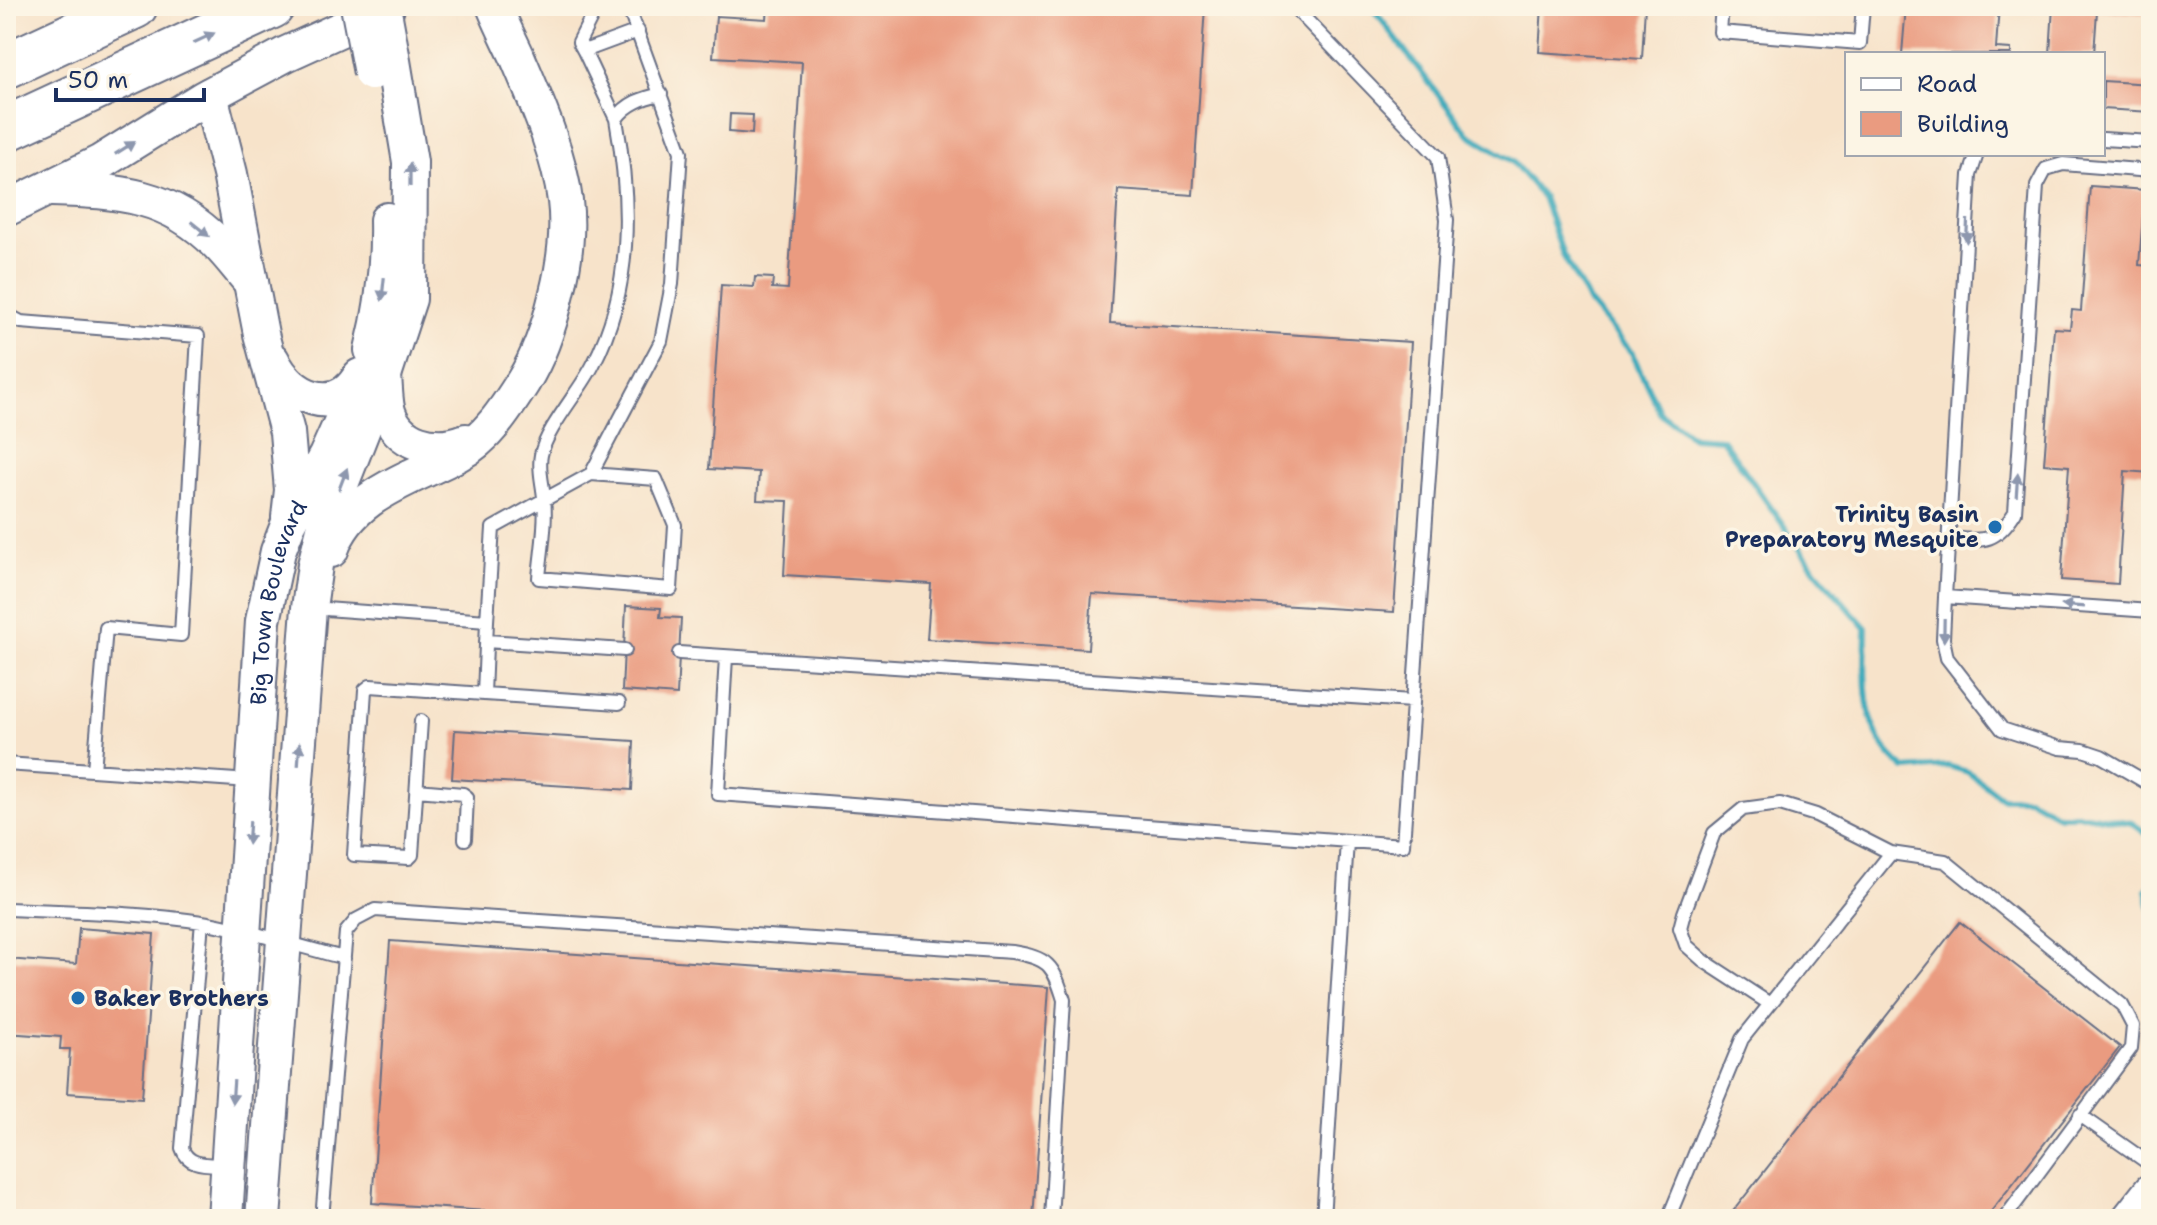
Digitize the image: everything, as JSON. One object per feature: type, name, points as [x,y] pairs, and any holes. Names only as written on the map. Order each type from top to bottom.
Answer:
[{"type":"highway","points":[[6,129],[272,6]]},
{"type":"highway","points":[[6,51],[128,9]]},
{"type":"highway","points":[[6,66],[128,9]]},
{"type":"main road","name":"Big Town Boulevard","points":[[358,6],[381,64]]},
{"type":"main road","name":"Big Town Boulevard","points":[[263,1219],[309,608],[325,525],[377,367],[388,243],[381,64],[383,6]]},
{"type":"main road","points":[[6,209],[101,162],[210,95],[286,54],[391,6]]},
{"type":"main road","points":[[266,602],[309,608],[343,526],[360,508],[400,480],[467,449],[504,411],[541,348],[561,275],[566,237],[565,200],[549,139],[494,6]]},
{"type":"main road","points":[[210,95],[230,174],[261,334],[287,432],[292,490],[288,525]]},
{"type":"main road","points":[[48,189],[104,190],[147,198],[174,209],[219,245],[252,284]]},
{"type":"main road","points":[[261,334],[285,382],[297,392],[326,399],[339,396],[377,367],[393,424],[411,441],[428,447],[452,447],[481,435]]},
{"type":"main road","name":"Big Town Boulevard","points":[[225,1219],[266,602],[278,551],[288,525],[377,367]]},
{"type":"main road","points":[[2129,1219],[2151,1191]]},
{"type":"lane","points":[[591,474],[656,479],[675,525],[671,589],[539,578],[545,500],[541,455],[556,424],[594,364],[610,327],[626,256],[626,214],[616,119],[579,42],[597,6]]},
{"type":"lane","points":[[484,694],[493,528],[591,474],[661,341],[669,299],[681,152],[628,6]]},
{"type":"lane","points":[[726,657],[718,794],[1403,845],[1447,220],[1438,157],[1293,6]]},
{"type":"lane","points":[[1722,6],[1720,32],[1860,43],[1863,6]]},
{"type":"lane","points":[[584,51],[638,31]]},
{"type":"lane","points":[[616,119],[622,110],[633,103],[661,94]]},
{"type":"lane","points":[[2105,139],[2151,142]]},
{"type":"lane","points":[[1976,156],[1970,175],[1945,597],[1943,639],[1947,658],[2002,729],[2060,748],[2083,750],[2101,756],[2151,785]]},
{"type":"lane","points":[[1949,538],[1982,541],[2002,532],[2015,512],[2037,186],[2046,169],[2063,164],[2151,171]]},
{"type":"lane","points":[[6,314],[21,322],[198,336],[181,635],[106,628],[94,770]]},
{"type":"lane","points":[[1945,597],[2151,611]]},
{"type":"lane","points":[[309,608],[487,621]]},
{"type":"lane","points":[[486,641],[625,650]]},
{"type":"lane","points":[[679,653],[1412,701]]},
{"type":"lane","points":[[421,721],[412,855],[409,858],[354,855],[365,690],[370,686],[619,703]]},
{"type":"lane","points":[[6,764],[252,782]]},
{"type":"lane","points":[[417,790],[463,794],[467,797],[465,839]]},
{"type":"lane","points":[[1770,1004],[1704,961],[1686,945],[1680,928],[1714,833],[1743,809],[1780,804],[1816,815],[1891,853],[1945,861],[2122,1005],[2133,1026],[2131,1048],[2004,1219]]},
{"type":"lane","points":[[1323,1219],[1347,841]]},
{"type":"lane","points":[[1668,1219],[1742,1039],[1891,853]]},
{"type":"lane","points":[[6,909],[202,922],[344,958]]},
{"type":"lane","points":[[322,1219],[346,932],[356,920],[375,910],[1012,952],[1039,957],[1057,977],[1064,1000],[1051,1219]]},
{"type":"lane","points":[[202,922],[182,1148],[191,1161],[228,1165]]},
{"type":"lane","points":[[2080,1115],[2151,1165]]},
{"type":"building","points":[[768,6],[1205,6],[1193,195],[1118,190],[1110,323],[1411,342],[1394,612],[1092,594],[1088,649],[927,639],[931,584],[784,575],[788,501],[757,500],[759,472],[709,469],[721,285],[754,287],[755,277],[773,278],[772,288],[788,289],[802,62],[713,57],[716,16],[767,19]]},
{"type":"building","points":[[1542,6],[1645,6],[1642,59],[1539,52]]},
{"type":"building","points":[[1906,6],[1999,6],[1996,48],[2011,49],[2011,52],[1902,52]]},
{"type":"building","points":[[2053,6],[2143,6],[2143,14],[2097,11],[2094,52],[2050,52]]},
{"type":"building","points":[[2105,81],[2151,84],[2151,112],[2105,109]]},
{"type":"building","points":[[730,114],[753,115],[752,134],[729,132]]},
{"type":"building","points":[[2090,186],[2145,190],[2139,265],[2151,266],[2151,473],[2125,471],[2118,584],[2061,580],[2069,466],[2044,464],[2054,328],[2070,329],[2072,310],[2081,311]]},
{"type":"building","points":[[626,606],[661,608],[660,617],[681,618],[677,695],[622,691]]},
{"type":"building","points":[[455,730],[634,741],[632,790],[452,779]]},
{"type":"building","points":[[1960,922],[2120,1047],[1985,1219],[1727,1219]]},
{"type":"building","name":"Baker Brothers","points":[[79,928],[154,934],[142,1098],[67,1093],[70,1049],[60,1049],[61,1037],[6,1033],[6,959],[76,964]]},
{"type":"building","points":[[390,941],[1049,987],[1033,1219],[604,1219],[372,1203]]},
{"type":"waterway","points":[[1371,6],[1468,134],[1512,161],[1543,197],[1563,255],[1590,303],[1632,353],[1660,413],[1693,437],[1722,439],[1816,571],[1866,628],[1868,705],[1879,740],[1890,755],[1905,769],[1948,766],[1968,772],[2002,798],[2028,798],[2058,815],[2086,815],[2132,823],[2151,837]]},
{"type":"waterway","points":[[2151,885],[2147,889],[2151,911]]},
{"type":"place","name":"Trinity Basin Preparatory Mesquite","points":[[1995,527]]},
{"type":"place","name":"Baker Brothers","points":[[78,998]]}]
